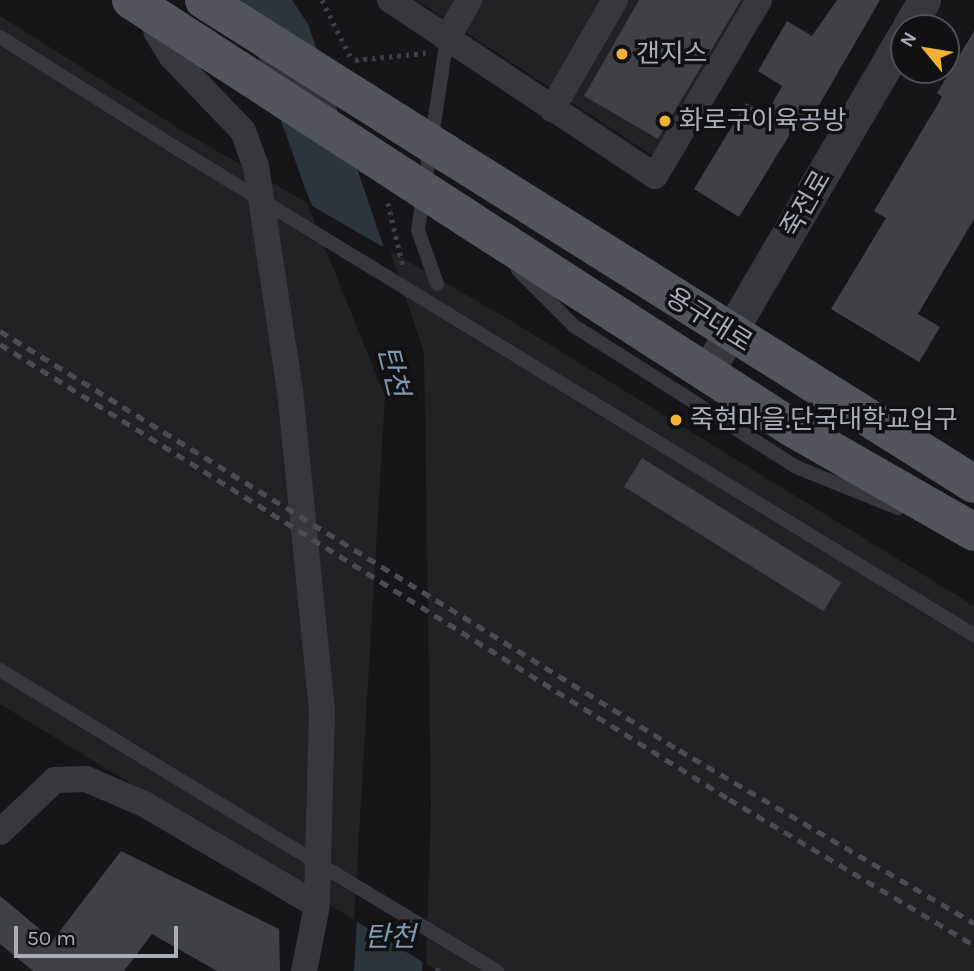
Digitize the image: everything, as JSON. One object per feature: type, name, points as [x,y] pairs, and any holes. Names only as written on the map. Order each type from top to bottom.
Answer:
[{"type":"main road","name":"용구대로","points":[[131,0],[789,426],[974,533]]},
{"type":"main road","name":"용구대로","points":[[204,0],[730,334],[974,484]]},
{"type":"street","points":[[148,0],[157,33],[172,57],[243,131],[256,166],[290,390],[322,710],[317,905],[304,971]]},
{"type":"street","points":[[390,0],[655,176],[759,0]]},
{"type":"street","points":[[447,38],[469,0]]},
{"type":"street","points":[[552,109],[615,0]]},
{"type":"street","name":"죽전로","points":[[707,372],[890,59]]},
{"type":"street","points":[[0,832],[55,780],[86,779],[155,810],[317,905]]},
{"type":"lane","points":[[0,37],[176,148],[974,635]]},
{"type":"lane","points":[[436,284],[418,230],[447,38]]},
{"type":"lane","points":[[465,217],[574,326],[796,467],[974,538]]},
{"type":"lane","points":[[0,670],[496,971]]},
{"type":"path","points":[[352,60],[427,53],[447,38]]},
{"type":"shaded area","points":[[417,0],[752,0],[659,160]]},
{"type":"shaded area","points":[[0,16],[191,136],[508,319],[974,606],[974,971],[438,971],[0,704]]},
{"type":"water","name":"탄천","points":[[238,0],[292,0],[308,24],[420,354],[428,806],[422,971],[354,971],[388,397],[305,188]]},
{"type":"pier","name":"탄천","points":[[307,203],[390,251],[424,353],[431,805],[426,964],[354,920],[385,397]]},
{"type":"building","points":[[639,0],[741,0],[658,139],[584,96]]},
{"type":"building","points":[[837,0],[880,0],[804,131],[795,126],[739,217],[694,189],[746,103],[766,115],[782,86],[758,71],[787,21],[812,36]]},
{"type":"building","points":[[974,31],[974,219],[918,314],[940,327],[919,362],[831,309],[886,218],[874,211],[942,97],[937,93],[942,84],[960,84],[960,54]]},
{"type":"building","points":[[642,458],[841,583],[823,611],[624,487]]},
{"type":"building","points":[[121,851],[279,929],[280,971],[217,971],[152,934],[124,971],[33,971],[0,944],[0,896],[53,940]]},
{"type":"railway","points":[[0,331],[679,750],[974,923]]},
{"type":"railway","points":[[0,344],[729,799],[974,945]]},
{"type":"place","name":"갠지스","points":[[622,54]]},
{"type":"place","name":"화로구이육공방","points":[[665,121]]},
{"type":"place","name":"죽현마을.단국대학교입구","points":[[676,420]]}]
